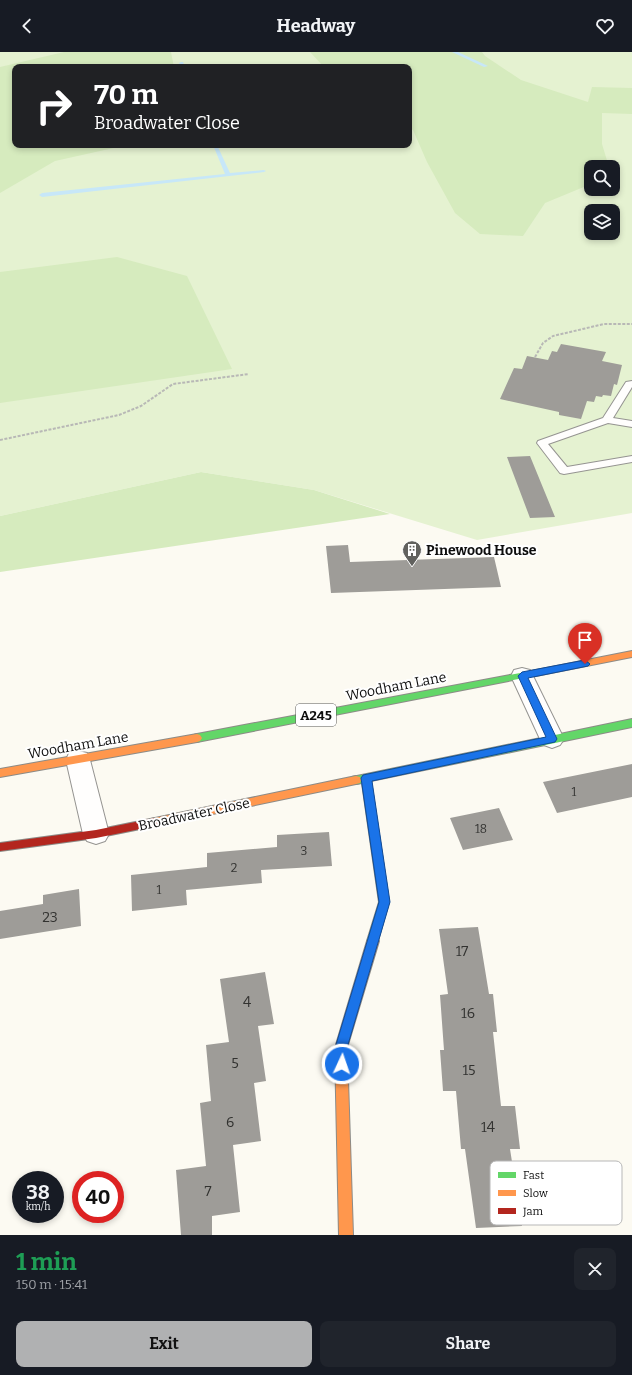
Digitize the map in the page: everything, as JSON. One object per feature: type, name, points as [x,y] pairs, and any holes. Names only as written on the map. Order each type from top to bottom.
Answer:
[{"type":"street","name":"Woodham Lane","points":[[0,772],[78,760],[632,654]]},
{"type":"street","points":[[522,676],[552,739]]},
{"type":"street","name":"Broadwater Close","points":[[0,847],[96,834],[632,723]]},
{"type":"street","points":[[78,760],[96,834]]},
{"type":"street","points":[[346,1235],[341,1048],[384,902],[366,778]]},
{"type":"lane","points":[[607,420],[631,382]]},
{"type":"lane","points":[[632,424],[607,420],[542,442],[564,471],[632,459]]},
{"type":"path","points":[[535,357],[543,343],[553,336],[604,324],[632,324]]},
{"type":"path","points":[[0,440],[119,415],[141,406],[173,384],[249,374]]},
{"type":"green space","points":[[0,52],[632,52],[632,513],[477,540],[314,490],[201,472],[0,516]]},
{"type":"green space","points":[[64,52],[171,52],[173,64],[13,64]]},
{"type":"green space","points":[[310,52],[482,52],[485,56],[521,80],[588,102],[592,87],[632,88],[632,114],[602,113],[602,144],[607,160],[584,160],[584,187],[545,203],[523,236],[480,234],[455,213],[427,162],[412,130],[412,64],[321,64]]},
{"type":"green space","points":[[12,64],[12,148],[114,148],[55,161],[0,193],[0,67]]},
{"type":"green space","points":[[117,257],[187,276],[232,369],[0,403],[0,272]]},
{"type":"green space","points":[[201,472],[314,490],[390,514],[0,572],[0,516]]},
{"type":"building","points":[[561,344],[606,352],[602,361],[622,365],[617,385],[614,384],[611,396],[596,396],[594,402],[587,401],[581,419],[559,415],[559,412],[500,399],[514,368],[522,369],[527,356],[548,360],[552,351],[557,352]]},
{"type":"building","points":[[530,456],[555,517],[530,518],[507,457]]},
{"type":"building","name":"Pinewood House","points":[[348,545],[350,562],[494,557],[501,587],[331,593],[326,546]]},
{"type":"building","points":[[632,764],[632,797],[557,813],[543,782]]},
{"type":"building","points":[[499,808],[513,840],[463,850],[450,818]]},
{"type":"building","points":[[329,832],[332,866],[261,870],[262,883],[186,890],[187,905],[132,911],[131,875],[207,867],[207,853],[277,847],[277,835]]},
{"type":"building","points":[[79,889],[81,926],[0,939],[0,911],[43,904],[43,895]]},
{"type":"building","points":[[478,927],[489,994],[493,994],[497,1032],[493,1032],[501,1106],[515,1106],[520,1149],[510,1149],[512,1161],[490,1161],[490,1225],[522,1226],[476,1228],[465,1149],[461,1149],[456,1091],[443,1091],[440,1050],[444,1050],[440,995],[448,994],[439,929]]},
{"type":"building","points":[[265,972],[274,1024],[258,1026],[266,1081],[254,1083],[261,1141],[233,1145],[240,1212],[212,1216],[212,1235],[181,1235],[176,1170],[206,1166],[200,1103],[211,1101],[206,1045],[229,1042],[220,979]]},
{"type":"waterway","points":[[454,52],[486,66]]},
{"type":"waterway","points":[[216,148],[228,174]]},
{"type":"waterway","points":[[42,195],[264,171]]},
{"type":"traffic: fast","points":[[197,738],[531,674]]},
{"type":"traffic: fast","points":[[356,780],[632,723]]},
{"type":"traffic: fast","points":[[366,778],[384,902],[373,941]]},
{"type":"traffic: slow","points":[[531,674],[632,654]]},
{"type":"traffic: slow","points":[[0,773],[197,738]]},
{"type":"traffic: slow","points":[[155,822],[356,780]]},
{"type":"traffic: slow","points":[[346,1235],[341,1048],[373,941]]},
{"type":"traffic: jam","points":[[0,847],[96,834],[155,822]]},
{"type":"place","name":"Pinewood House","points":[[412,567]]},
{"type":"route","points":[[342,1064],[341,1048],[384,902],[366,778],[552,739],[522,676],[585,664]]}]
